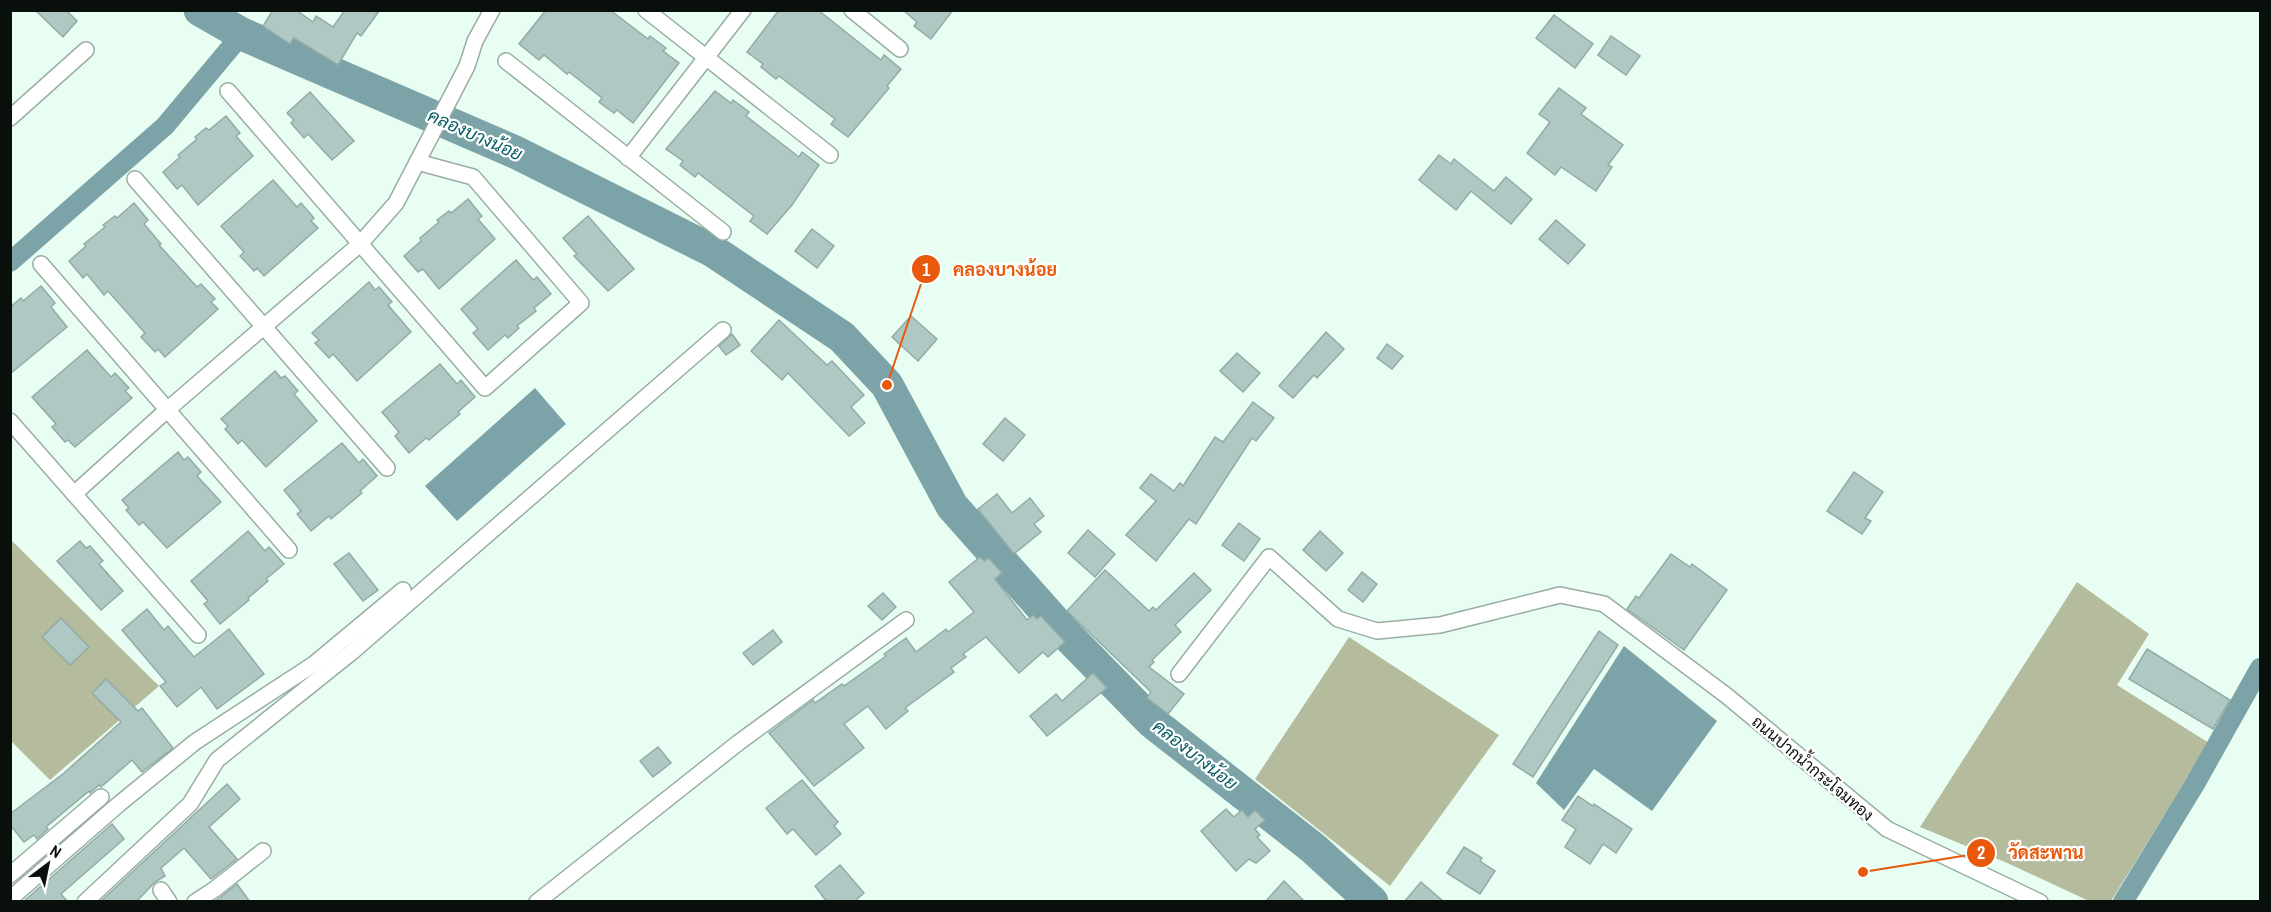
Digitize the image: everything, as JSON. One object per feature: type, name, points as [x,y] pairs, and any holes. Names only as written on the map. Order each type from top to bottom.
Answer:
[{"type":"street","points":[[74,494],[167,410],[360,244],[396,203],[467,66],[475,41],[492,10]]},
{"type":"street","points":[[645,10],[830,154]]},
{"type":"street","points":[[628,158],[743,10]]},
{"type":"street","points":[[852,10],[900,49]]},
{"type":"street","points":[[10,118],[86,50]]},
{"type":"street","points":[[506,61],[723,232]]},
{"type":"street","points":[[228,91],[485,388],[581,303],[473,177],[417,162]]},
{"type":"street","points":[[135,178],[387,468]]},
{"type":"street","points":[[41,264],[289,550]]},
{"type":"street","points":[[85,902],[190,804],[217,760],[352,652],[723,330]]},
{"type":"street","points":[[10,421],[198,635]]},
{"type":"street","name":"ถนนปากน้ำกระโจมทอง","points":[[1179,674],[1269,557],[1338,619],[1377,631],[1440,626],[1560,595],[1604,604],[1727,696],[1887,829],[2040,902]]},
{"type":"street","points":[[10,899],[119,804],[195,742],[314,664],[403,590]]},
{"type":"street","points":[[537,902],[738,743],[906,620]]},
{"type":"street","points":[[10,875],[101,797]]},
{"type":"street","points":[[195,902],[263,851]]},
{"type":"green space","points":[[10,539],[159,686],[50,780],[11,741]]},
{"type":"green space","points":[[2077,582],[2149,634],[2117,685],[2209,743],[2111,901],[2089,901],[2005,862],[1920,827]]},
{"type":"green space","points":[[1349,637],[1499,735],[1390,886],[1255,779]]},
{"type":"water","points":[[535,388],[566,424],[457,521],[425,486]]},
{"type":"water","points":[[1624,646],[1717,721],[1652,811],[1594,769],[1564,810],[1536,783]]},
{"type":"building","points":[[35,10],[66,10],[77,21],[63,37]]},
{"type":"building","points":[[273,10],[296,10],[313,22],[316,16],[333,27],[345,10],[380,10],[361,36],[357,33],[338,65],[294,38],[290,44],[263,26]]},
{"type":"building","points":[[546,10],[610,10],[648,39],[650,36],[666,48],[663,51],[679,63],[633,123],[617,110],[614,113],[599,102],[602,98],[569,72],[567,74],[544,55],[539,60],[519,44]]},
{"type":"building","points":[[779,10],[818,10],[881,60],[884,55],[901,69],[887,86],[889,88],[848,137],[831,124],[835,119],[779,76],[776,79],[761,67],[763,64],[747,52]]},
{"type":"building","points":[[903,10],[953,10],[931,39],[914,26],[917,22]]},
{"type":"building","points":[[1554,15],[1593,44],[1575,68],[1536,38]]},
{"type":"building","points":[[1611,36],[1640,56],[1626,75],[1598,55]]},
{"type":"building","points":[[1559,88],[1586,108],[1581,114],[1623,145],[1608,165],[1612,167],[1596,191],[1561,167],[1555,175],[1527,153],[1550,122],[1539,114]]},
{"type":"building","points":[[715,91],[731,103],[733,100],[749,112],[746,116],[799,157],[802,152],[819,165],[792,205],[767,234],[750,221],[754,216],[698,173],[695,177],[680,165],[683,161],[666,149]]},
{"type":"building","points":[[310,92],[354,141],[332,160],[308,134],[304,138],[291,123],[294,120],[287,113]]},
{"type":"building","points":[[226,116],[240,133],[236,136],[253,156],[198,205],[182,185],[177,189],[163,172],[197,139],[195,137],[206,128],[209,130]]},
{"type":"building","points":[[1439,155],[1451,164],[1454,159],[1494,191],[1506,177],[1532,199],[1511,224],[1471,191],[1456,210],[1419,180]]},
{"type":"building","points":[[273,180],[297,207],[301,203],[314,218],[311,221],[318,228],[264,276],[257,268],[254,271],[240,256],[244,252],[221,226]]},
{"type":"building","points":[[468,199],[482,216],[478,219],[495,239],[439,289],[423,269],[418,272],[404,256],[439,222],[437,220],[449,211],[451,213]]},
{"type":"building","points":[[134,203],[148,220],[144,224],[161,244],[159,245],[197,287],[201,284],[215,299],[211,302],[218,309],[165,357],[158,349],[155,352],[141,337],[145,333],[108,291],[104,295],[87,274],[83,278],[69,261],[86,246],[84,244],[105,227],[103,225],[115,216],[117,218]]},
{"type":"building","points":[[588,216],[634,269],[608,291],[574,256],[577,254],[563,238]]},
{"type":"building","points":[[1556,220],[1585,245],[1568,264],[1539,239]]},
{"type":"building","points":[[812,229],[834,246],[817,268],[795,251]]},
{"type":"building","points":[[516,260],[533,280],[537,277],[551,294],[534,308],[536,311],[517,326],[519,328],[508,338],[505,335],[488,350],[473,333],[478,329],[461,309]]},
{"type":"building","points":[[369,282],[375,290],[379,287],[392,302],[388,305],[411,332],[357,381],[333,354],[329,358],[315,343],[319,340],[312,333]]},
{"type":"building","points":[[41,286],[55,303],[51,307],[67,327],[10,374],[10,307],[21,298],[23,301]]},
{"type":"building","points":[[911,316],[937,339],[918,361],[892,337]]},
{"type":"building","points":[[779,320],[827,365],[832,361],[864,395],[851,407],[865,423],[849,436],[788,373],[782,380],[751,351]]},
{"type":"building","points":[[1326,332],[1344,349],[1317,378],[1314,375],[1293,398],[1279,386]]},
{"type":"building","points":[[732,334],[740,345],[726,355],[719,346]]},
{"type":"building","points":[[1387,344],[1403,356],[1392,369],[1377,358]]},
{"type":"building","points":[[87,350],[111,377],[115,373],[129,388],[125,391],[132,398],[75,447],[68,440],[65,442],[52,427],[56,424],[32,397]]},
{"type":"building","points":[[1237,353],[1260,373],[1243,392],[1220,371]]},
{"type":"building","points":[[440,364],[457,384],[461,380],[475,397],[458,412],[460,414],[429,440],[426,438],[409,453],[395,436],[399,432],[382,412]]},
{"type":"building","points":[[275,371],[281,378],[285,376],[298,391],[294,394],[317,421],[266,467],[242,440],[238,444],[225,429],[228,426],[221,419]]},
{"type":"building","points":[[1253,402],[1274,418],[1256,441],[1252,438],[1196,524],[1189,519],[1156,561],[1126,535],[1156,501],[1140,488],[1151,474],[1174,491],[1180,483],[1183,486],[1215,437],[1223,442]]},
{"type":"building","points":[[1005,418],[1025,435],[1003,461],[983,444]]},
{"type":"building","points":[[342,443],[359,463],[363,459],[377,476],[360,491],[362,493],[331,519],[329,516],[311,531],[297,514],[301,511],[284,490]]},
{"type":"building","points":[[178,452],[184,460],[188,457],[201,472],[197,476],[221,502],[167,548],[143,522],[139,525],[126,510],[129,508],[122,500]]},
{"type":"building","points":[[1854,472],[1883,492],[1865,518],[1871,521],[1862,534],[1827,511]]},
{"type":"building","points":[[997,494],[1012,513],[1030,498],[1044,516],[1034,524],[1041,532],[1014,554],[978,509]]},
{"type":"building","points":[[1239,523],[1260,539],[1244,561],[1222,545]]},
{"type":"building","points":[[1088,530],[1115,554],[1095,577],[1068,553]]},
{"type":"building","points":[[248,531],[265,551],[269,547],[284,564],[266,579],[268,581],[248,598],[249,600],[220,624],[204,604],[208,601],[191,581]]},
{"type":"building","points":[[1320,531],[1343,553],[1326,571],[1303,550]]},
{"type":"building","points":[[80,541],[86,548],[90,546],[103,561],[99,564],[123,591],[101,610],[57,561]]},
{"type":"building","points":[[349,553],[378,590],[363,601],[334,564]]},
{"type":"building","points":[[1671,554],[1690,567],[1692,564],[1727,590],[1684,650],[1627,609],[1636,596],[1639,598]]},
{"type":"building","points":[[980,557],[985,561],[989,558],[1002,573],[995,579],[1027,620],[1033,615],[1037,619],[1041,616],[1065,642],[1048,657],[1043,652],[1019,673],[986,637],[963,654],[966,657],[951,668],[954,672],[905,708],[908,711],[886,729],[868,706],[844,724],[864,748],[814,786],[769,733],[813,700],[815,703],[842,684],[844,686],[886,656],[884,654],[906,638],[916,652],[946,629],[948,632],[974,612],[949,582]]},
{"type":"building","points":[[1105,570],[1149,611],[1153,607],[1156,610],[1194,573],[1211,590],[1175,625],[1181,632],[1152,660],[1154,662],[1149,667],[1184,694],[1168,714],[1147,698],[1151,692],[1067,611]]},
{"type":"building","points":[[1362,572],[1377,584],[1363,602],[1348,590]]},
{"type":"building","points":[[883,593],[896,607],[882,620],[868,606]]},
{"type":"building","points":[[147,609],[164,630],[168,626],[194,657],[229,629],[264,674],[217,709],[201,687],[177,707],[160,686],[166,682],[122,630]]},
{"type":"building","points":[[61,618],[89,647],[70,665],[42,637]]},
{"type":"building","points":[[773,630],[782,642],[753,665],[743,653]]},
{"type":"building","points":[[1599,631],[1618,645],[1533,777],[1513,764]]},
{"type":"building","points":[[2147,649],[2230,700],[2213,729],[2129,679]]},
{"type":"building","points":[[1093,673],[1107,688],[1047,736],[1030,716],[1056,694],[1062,701]]},
{"type":"building","points":[[106,679],[138,711],[142,708],[173,748],[142,772],[132,760],[101,787],[99,785],[90,793],[89,791],[46,827],[48,829],[37,839],[34,835],[24,842],[10,825],[10,814],[64,773],[121,722],[92,693]]},
{"type":"building","points":[[658,747],[671,763],[653,777],[640,761]]},
{"type":"building","points":[[802,780],[838,822],[834,826],[841,834],[816,855],[793,829],[787,834],[766,808]]},
{"type":"building","points":[[227,784],[240,799],[209,827],[237,859],[211,879],[184,848],[161,868],[165,876],[155,882],[136,902],[100,902]]},
{"type":"building","points":[[1578,796],[1632,829],[1616,853],[1603,844],[1590,864],[1565,847],[1576,829],[1562,820]]},
{"type":"building","points":[[1226,809],[1234,817],[1242,810],[1248,817],[1255,810],[1265,820],[1255,829],[1260,835],[1257,837],[1270,851],[1256,863],[1249,859],[1236,871],[1201,831]]},
{"type":"building","points":[[112,824],[124,839],[61,894],[68,902],[23,902]]},
{"type":"building","points":[[1464,847],[1482,858],[1480,861],[1495,871],[1480,894],[1447,873]]},
{"type":"building","points":[[840,865],[864,893],[854,902],[827,902],[815,886]]},
{"type":"building","points":[[1284,881],[1305,902],[1265,902]]},
{"type":"building","points":[[1421,882],[1444,902],[1404,902]]},
{"type":"building","points":[[237,884],[250,902],[214,902],[221,897]]},
{"type":"waterway","name":"คลองบางน้อย","points":[[200,10],[242,34],[515,152],[713,251],[842,337],[887,385],[952,506],[1063,631],[1152,722],[1313,848],[1372,902]]},
{"type":"waterway","points":[[10,262],[165,126],[242,34]]},
{"type":"waterway","points":[[2123,902],[2195,784],[2260,668]]},
{"type":"place","name":"คลองบางน้อย","points":[[887,385]]},
{"type":"place","name":"วัดสะพาน","points":[[1863,872]]}]
